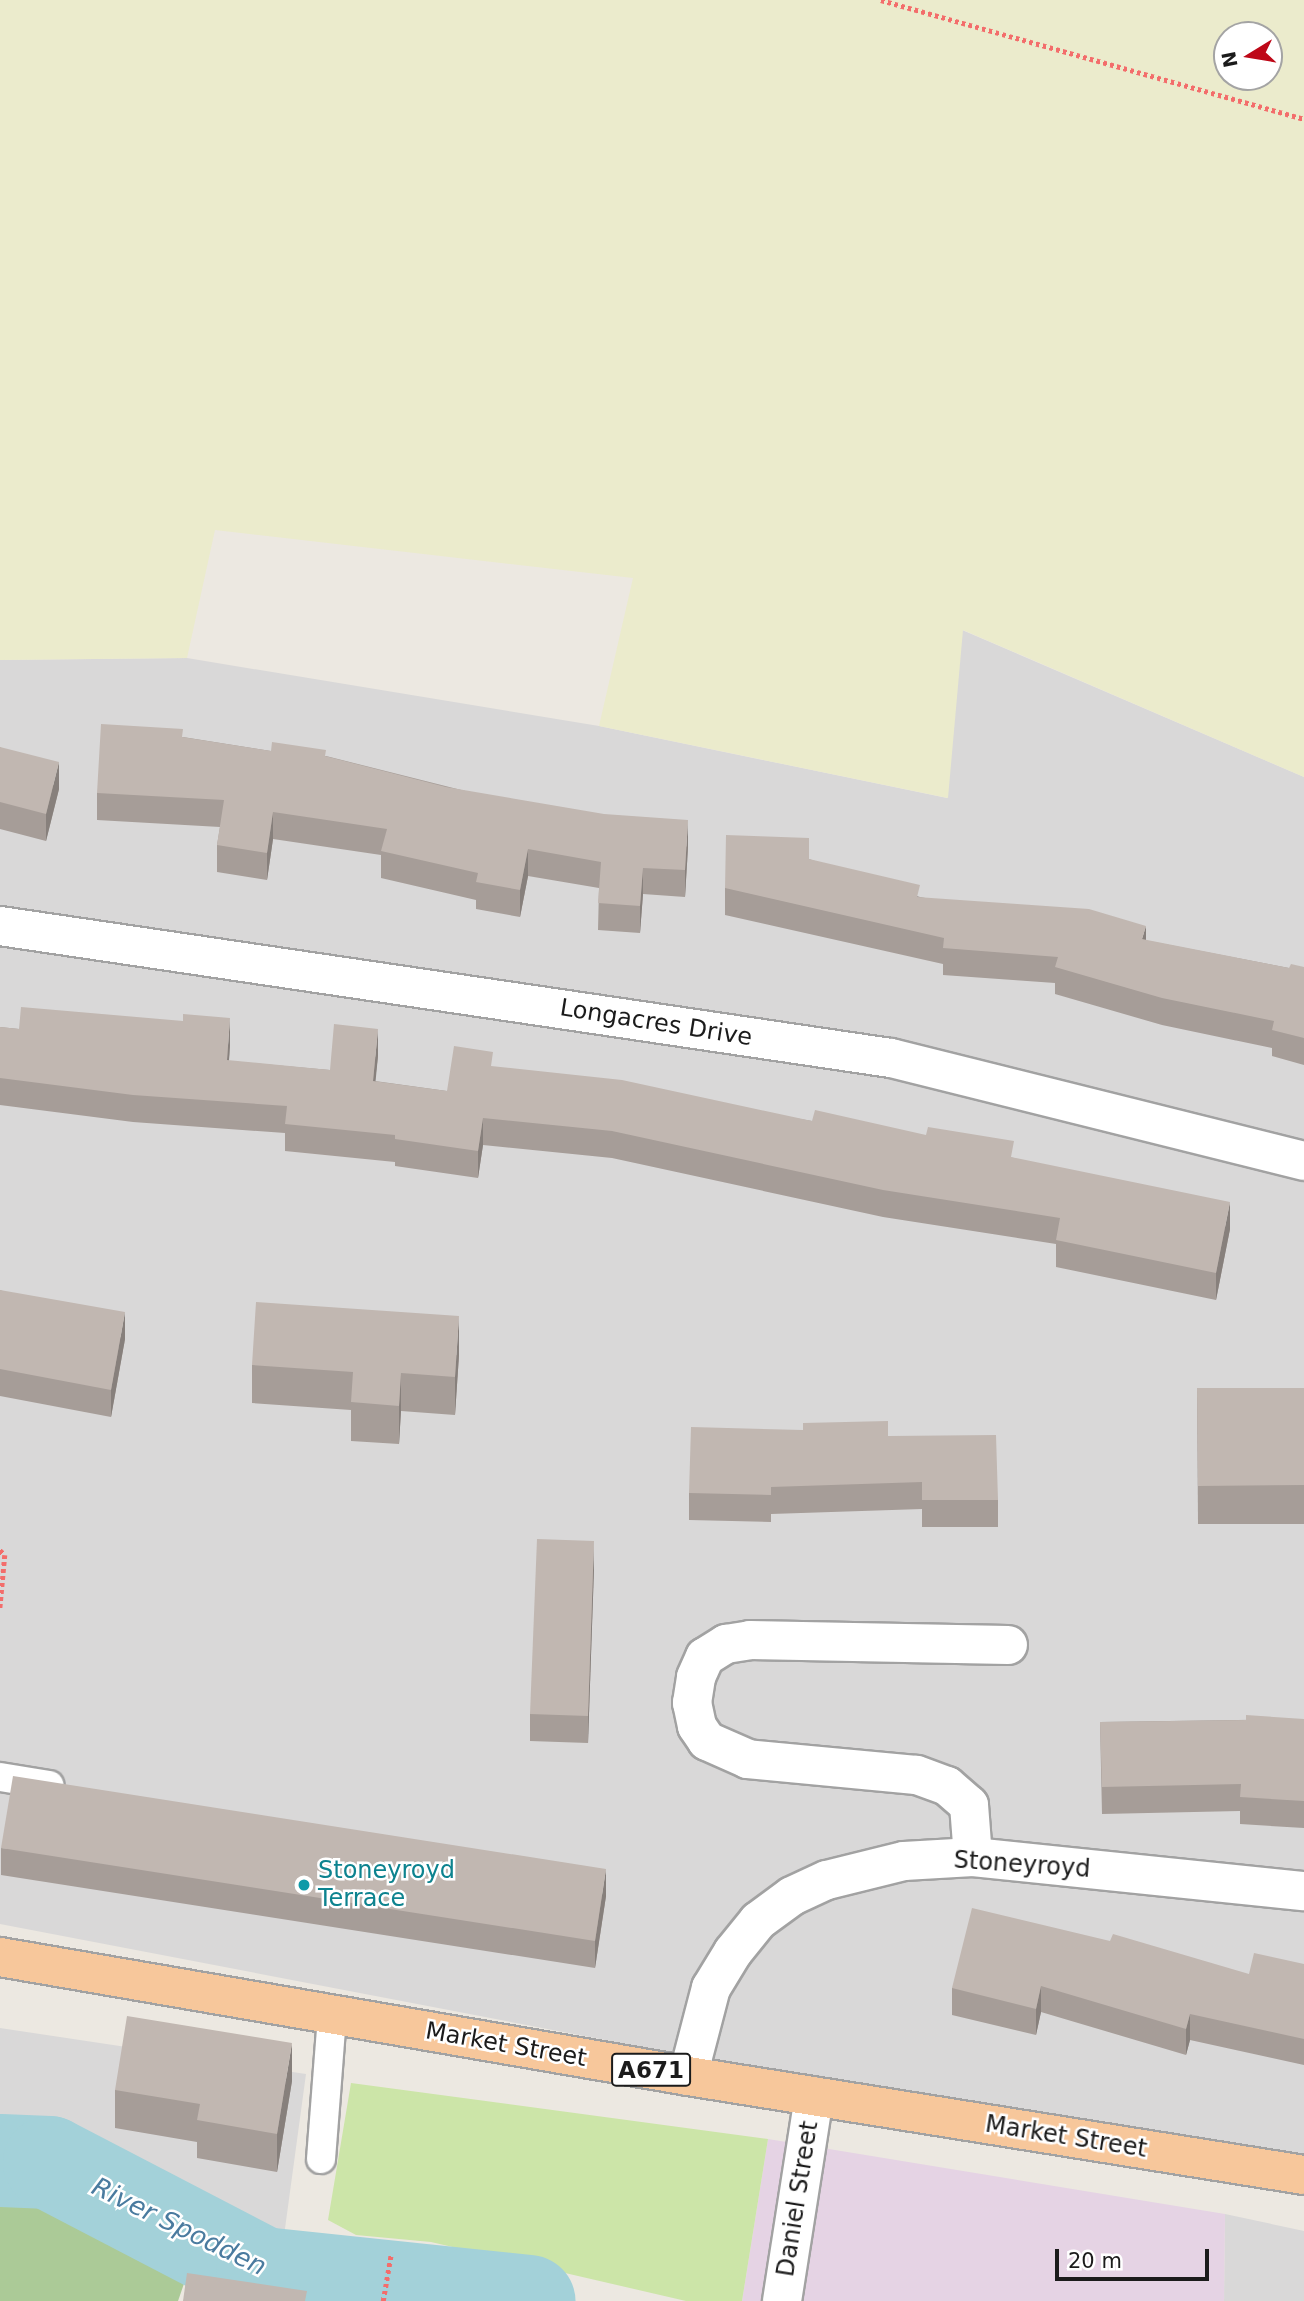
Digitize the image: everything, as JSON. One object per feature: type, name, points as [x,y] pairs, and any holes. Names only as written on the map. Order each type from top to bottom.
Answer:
[{"type":"main road","name":"Market Street","points":[[0,1957],[688,2076],[1304,2175]]},
{"type":"street","name":"Longacres Drive","points":[[0,926],[891,1058],[1304,1161]]},
{"type":"street","points":[[974,1857],[968,1805],[947,1786],[916,1775],[748,1759],[707,1741],[697,1726],[692,1703],[696,1677],[705,1657],[726,1644],[750,1640],[1008,1645]]},
{"type":"street","name":"Stoneyroyd","points":[[688,2076],[711,1988],[758,1921],[792,1896],[827,1880],[904,1861],[974,1857],[1304,1891]]},
{"type":"street","name":"Daniel Street","points":[[782,2301],[814,2096]]},
{"type":"lane","points":[[0,1777],[82,1790]]},
{"type":"lane","points":[[321,2159],[332,2016]]},
{"type":"path","points":[[881,0],[1304,119]]},
{"type":"path","points":[[0,1550],[5,1555],[0,1609]]},
{"type":"path","points":[[383,2301],[391,2254]]},
{"type":"shaded area","points":[[962,630],[1304,777],[1304,2174],[0,1924],[0,660],[187,658],[599,726],[947,798]]},
{"type":"shaded area","points":[[0,2028],[306,2074],[281,2258],[189,2218],[54,2148],[0,2144]]},
{"type":"shaded area","points":[[768,2139],[1225,2214],[1224,2301],[742,2301]]},
{"type":"shaded area","points":[[1225,2214],[1304,2231],[1304,2301],[1224,2301]]},
{"type":"green space","points":[[0,0],[1304,0],[1304,777],[963,630],[948,798],[599,726],[633,578],[215,530],[187,658],[0,660]]},
{"type":"green space","points":[[351,2083],[768,2139],[742,2301],[686,2301],[431,2242],[356,2235],[328,2220]]},
{"type":"green space","points":[[0,2193],[64,2194],[189,2269],[178,2301],[0,2301]]},
{"type":"building","points":[[101,724],[183,729],[182,737],[271,751],[272,742],[326,750],[325,756],[446,787],[604,814],[688,820],[685,870],[643,868],[640,906],[598,903],[601,862],[528,849],[520,890],[476,882],[478,873],[381,851],[387,829],[273,812],[267,853],[217,845],[224,800],[97,793]]},
{"type":"building","points":[[0,747],[59,762],[46,814],[0,802]]},
{"type":"building","points":[[726,835],[809,838],[809,859],[920,885],[917,897],[1089,909],[1146,926],[1142,939],[1289,968],[1291,964],[1304,967],[1304,1038],[1272,1030],[1274,1021],[1162,998],[1055,967],[1058,957],[943,948],[944,938],[725,888]]},
{"type":"building","points":[[21,1007],[183,1021],[183,1014],[230,1018],[227,1060],[330,1070],[334,1024],[378,1029],[373,1081],[447,1091],[454,1046],[493,1052],[491,1066],[622,1080],[812,1121],[815,1110],[926,1135],[928,1127],[1014,1141],[1011,1157],[1230,1202],[1216,1273],[1056,1240],[1060,1218],[883,1190],[612,1131],[483,1118],[478,1151],[395,1139],[395,1135],[285,1124],[287,1106],[133,1095],[0,1078],[0,1027],[19,1029]]},
{"type":"building","points":[[0,1290],[125,1312],[111,1390],[0,1369]]},
{"type":"building","points":[[256,1302],[459,1316],[455,1377],[401,1373],[399,1406],[351,1402],[353,1372],[252,1365]]},
{"type":"building","points":[[1197,1388],[1304,1388],[1304,1485],[1198,1486]]},
{"type":"building","points":[[888,1421],[888,1436],[996,1435],[998,1500],[922,1500],[922,1482],[771,1487],[771,1495],[689,1493],[691,1427],[803,1430],[803,1423]]},
{"type":"building","points":[[537,1539],[594,1541],[588,1716],[530,1714]]},
{"type":"building","points":[[1246,1715],[1304,1719],[1304,1801],[1240,1797],[1241,1784],[1102,1787],[1100,1722],[1246,1720]]},
{"type":"building","name":"Stoneyroyd Terrace","points":[[13,1776],[606,1869],[595,1941],[1,1848]]},
{"type":"building","points":[[972,1908],[1110,1941],[1113,1934],[1249,1974],[1254,1953],[1304,1964],[1304,2039],[1190,2014],[1186,2029],[1041,1986],[1036,2009],[952,1988]]},
{"type":"building","points":[[127,2016],[292,2043],[277,2134],[197,2120],[200,2104],[115,2090]]},
{"type":"building","points":[[187,2273],[307,2291],[305,2301],[183,2301]]},
{"type":"waterway","name":"River Spodden","points":[[0,2160],[49,2162],[262,2273],[529,2301]]},
{"type":"place","name":"Stoneyroyd Terrace","points":[[304,1885]]}]
